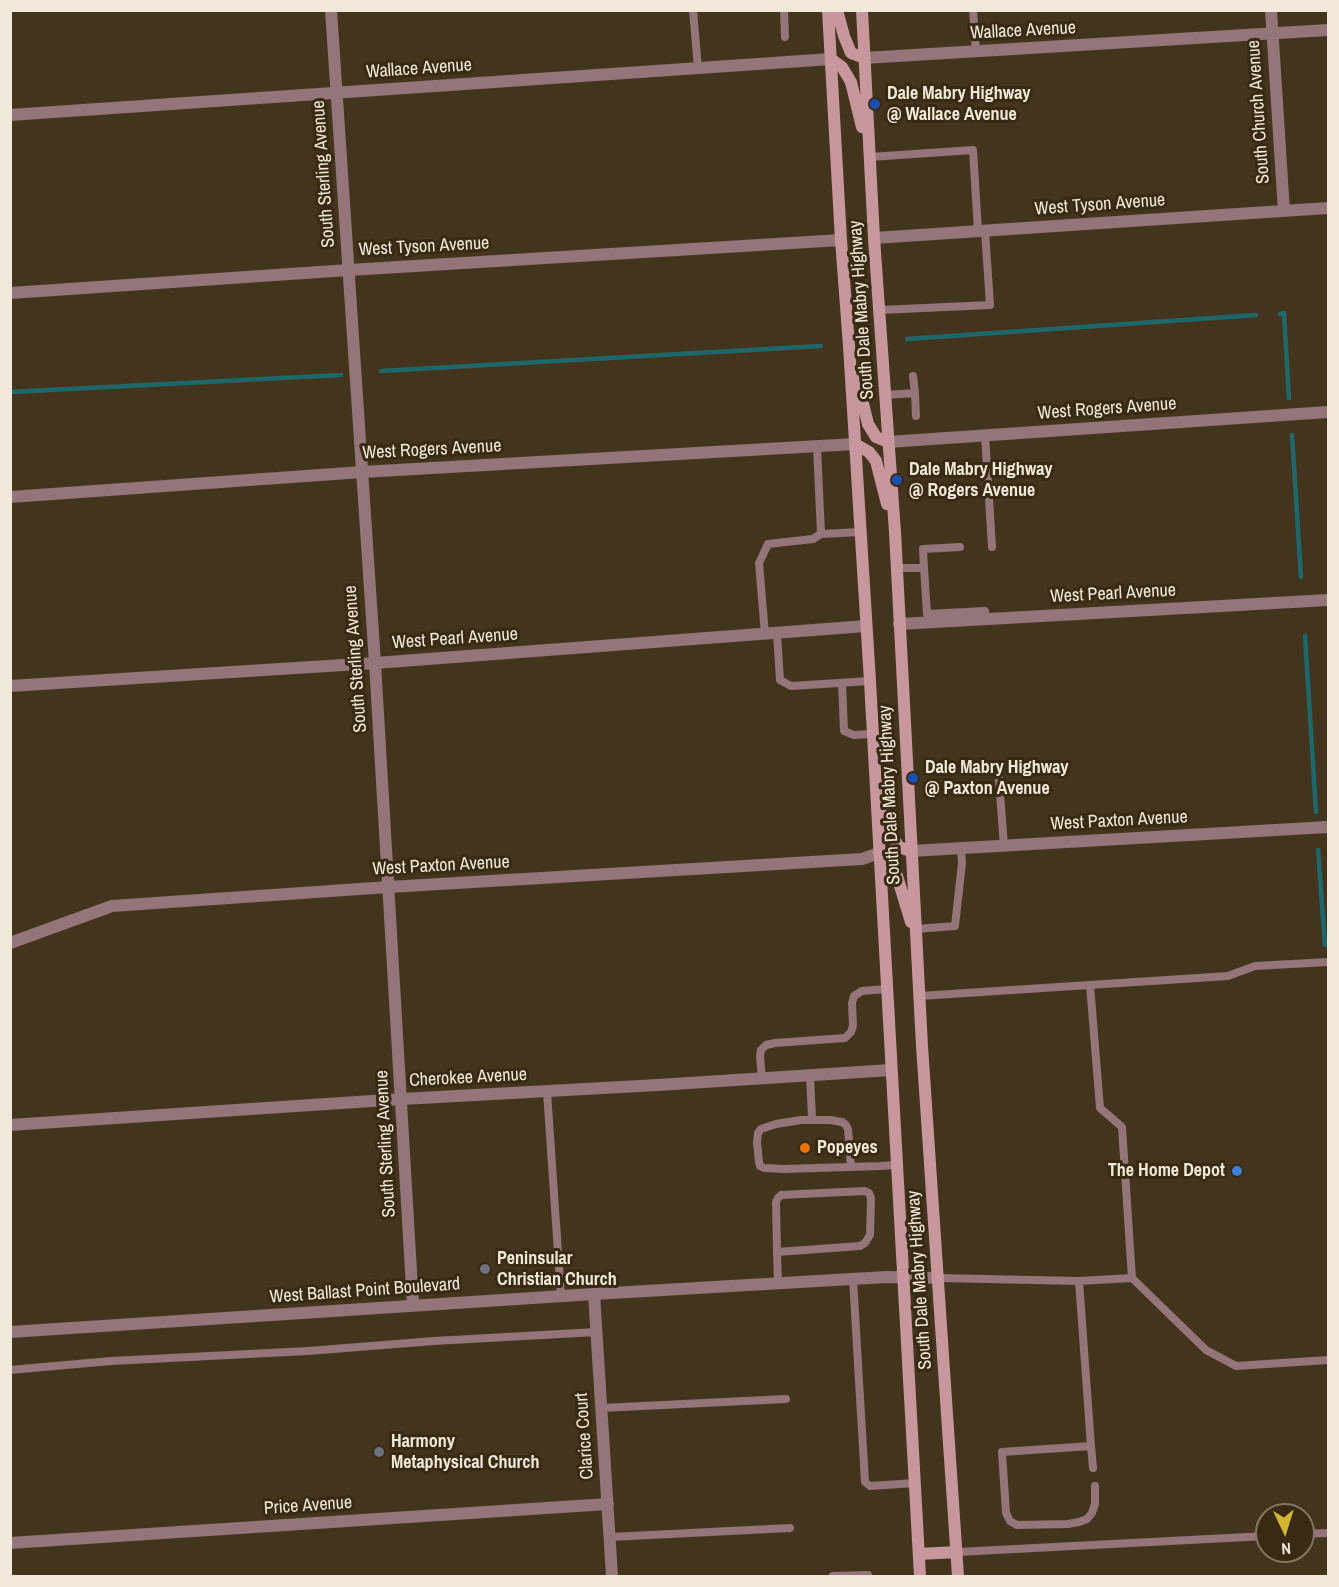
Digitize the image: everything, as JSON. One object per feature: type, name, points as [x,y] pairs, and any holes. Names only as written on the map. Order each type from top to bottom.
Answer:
[{"type":"main road","name":"South Dale Mabry Highway","points":[[828,10],[870,681],[920,1576]]},
{"type":"main road","points":[[837,10],[851,53],[864,58]]},
{"type":"main road","name":"South Dale Mabry Highway","points":[[862,10],[874,238],[895,532],[911,851],[958,1576]]},
{"type":"main road","points":[[831,59],[842,67],[851,82],[870,157]]},
{"type":"main road","points":[[849,346],[868,424],[876,437],[888,442]]},
{"type":"main road","points":[[855,444],[868,452],[876,461],[895,532]]},
{"type":"main road","points":[[874,760],[890,833],[899,848],[911,851]]},
{"type":"main road","points":[[879,853],[890,861],[897,876],[917,944]]},
{"type":"main road","points":[[919,1554],[957,1551]]},
{"type":"street","name":"South Sterling Avenue","points":[[331,10],[375,663],[413,1305]]},
{"type":"street","name":"South Church Avenue","points":[[1271,10],[1284,211]]},
{"type":"street","name":"Wallace Avenue","points":[[864,58],[1329,30]]},
{"type":"street","name":"Wallace Avenue","points":[[10,115],[831,59]]},
{"type":"street","name":"West Tyson Avenue","points":[[874,238],[1329,208]]},
{"type":"street","name":"West Tyson Avenue","points":[[10,293],[841,240]]},
{"type":"street","name":"West Rogers Avenue","points":[[888,442],[1329,412]]},
{"type":"street","name":"West Rogers Avenue","points":[[10,497],[362,472],[855,444]]},
{"type":"street","name":"West Pearl Avenue","points":[[899,624],[1329,600]]},
{"type":"street","name":"West Pearl Avenue","points":[[10,686],[375,663],[866,626]]},
{"type":"street","name":"West Paxton Avenue","points":[[911,851],[1329,827]]},
{"type":"street","name":"West Paxton Avenue","points":[[10,943],[111,906],[862,859],[879,853]]},
{"type":"street","name":"Cherokee Avenue","points":[[10,1125],[891,1070]]},
{"type":"street","name":"West Ballast Point Boulevard","points":[[10,1332],[594,1294],[854,1279],[938,1278]]},
{"type":"street","name":"Clarice Court","points":[[594,1294],[612,1576]]},
{"type":"street","name":"Price Avenue","points":[[10,1543],[608,1504]]},
{"type":"lane","points":[[693,10],[698,68]]},
{"type":"lane","points":[[784,10],[786,37]]},
{"type":"lane","points":[[973,10],[976,51]]},
{"type":"lane","points":[[870,157],[973,150],[990,304],[880,310]]},
{"type":"lane","points":[[913,376],[916,416]]},
{"type":"lane","points":[[885,395],[915,393]]},
{"type":"lane","points":[[985,435],[992,547]]},
{"type":"lane","points":[[817,446],[821,534]]},
{"type":"lane","points":[[861,532],[821,534],[813,540],[768,544],[759,563],[780,680],[791,686],[870,681]]},
{"type":"lane","points":[[960,547],[923,549],[927,614],[986,611],[986,619]]},
{"type":"lane","points":[[896,568],[924,568]]},
{"type":"lane","points":[[842,683],[844,731],[854,735],[872,734]]},
{"type":"lane","points":[[998,767],[1004,846]]},
{"type":"lane","points":[[916,929],[956,926],[962,863],[961,848]]},
{"type":"lane","points":[[920,996],[1228,976],[1255,966],[1329,962]]},
{"type":"lane","points":[[1090,985],[1100,1108],[1122,1127],[1132,1278],[1206,1350],[1236,1366],[1329,1360]]},
{"type":"lane","points":[[762,1078],[760,1056],[761,1050],[766,1045],[845,1038],[854,1026],[852,1003],[854,996],[862,991],[886,989]]},
{"type":"lane","points":[[810,1076],[812,1119]]},
{"type":"lane","points":[[547,1092],[561,1296]]},
{"type":"lane","points":[[851,1167],[846,1125],[830,1120],[812,1119],[776,1124],[761,1129],[758,1133],[760,1166],[764,1168],[784,1169],[896,1166]]},
{"type":"lane","points":[[777,1252],[860,1246],[865,1243],[870,1235],[871,1198],[869,1193],[865,1191],[778,1198],[776,1202],[777,1252],[778,1284]]},
{"type":"lane","points":[[938,1278],[1079,1281],[1132,1278]]},
{"type":"lane","points":[[854,1279],[865,1482],[870,1486],[915,1483]]},
{"type":"lane","points":[[1079,1281],[1093,1468]]},
{"type":"lane","points":[[10,1370],[111,1361],[377,1347],[434,1341],[597,1332]]},
{"type":"lane","points":[[602,1408],[786,1399]]},
{"type":"lane","points":[[1091,1446],[1002,1452],[1006,1513],[1010,1521],[1017,1525],[1079,1522],[1087,1519],[1092,1513],[1095,1504],[1095,1486]]},
{"type":"lane","points":[[610,1537],[790,1528]]},
{"type":"lane","points":[[957,1551],[1255,1537]]},
{"type":"lane","points":[[833,1576],[868,1576]]},
{"type":"waterway","points":[[1280,314],[1284,313],[1289,398]]},
{"type":"waterway","points":[[907,339],[1256,315]]},
{"type":"waterway","points":[[381,371],[821,346]]},
{"type":"waterway","points":[[10,392],[341,375]]},
{"type":"waterway","points":[[1292,435],[1301,577]]},
{"type":"waterway","points":[[1305,636],[1316,812]]},
{"type":"waterway","points":[[1318,850],[1325,945]]},
{"type":"place","name":"Dale Mabry Highway @ Wallace Avenue","points":[[875,104]]},
{"type":"place","name":"Dale Mabry Highway @ Rogers Avenue","points":[[897,480]]},
{"type":"place","name":"Dale Mabry Highway @ Paxton Avenue","points":[[913,778]]},
{"type":"place","name":"Popeyes","points":[[805,1148]]},
{"type":"place","name":"The Home Depot","points":[[1237,1171]]},
{"type":"place","name":"Peninsular Christian Church","points":[[485,1269]]},
{"type":"place","name":"Harmony Metaphysical Church","points":[[379,1452]]}]
